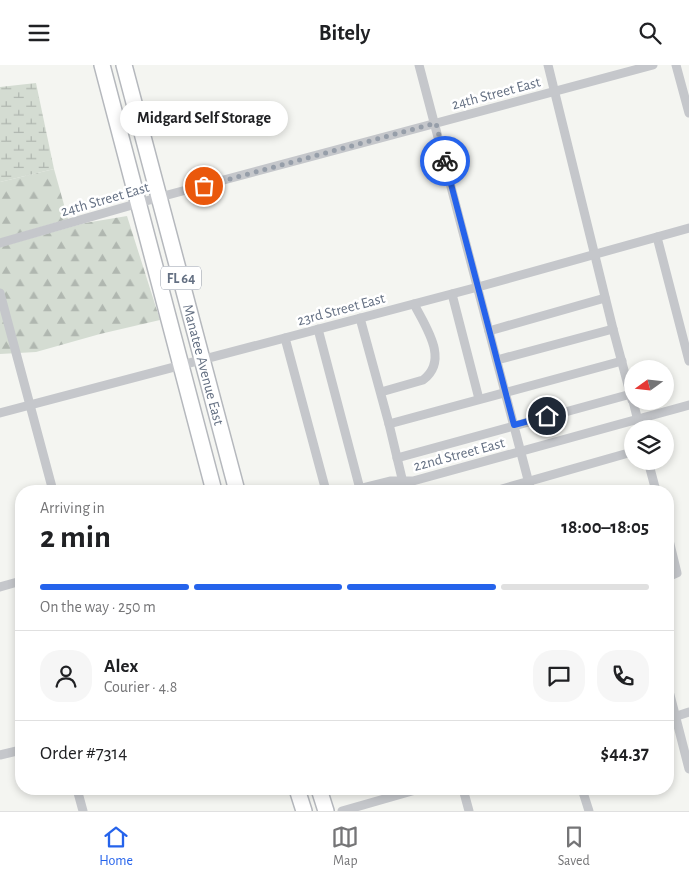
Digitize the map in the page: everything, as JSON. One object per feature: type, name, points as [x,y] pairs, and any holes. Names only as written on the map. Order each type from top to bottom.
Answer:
[{"type":"main road","name":"Manatee Avenue East","points":[[102,65],[212,485]]},
{"type":"main road","name":"Manatee Avenue East","points":[[124,65],[235,485]]},
{"type":"main road","points":[[299,795],[304,811]]},
{"type":"main road","points":[[321,795],[326,811]]},
{"type":"street","points":[[419,65],[436,123],[529,485]]},
{"type":"street","points":[[548,65],[624,369]]},
{"type":"street","name":"24th Street East","points":[[0,243],[160,197],[653,65]]},
{"type":"street","points":[[676,65],[689,113]]},
{"type":"street","name":"23rd Street East","points":[[0,413],[452,294],[689,228]]},
{"type":"street","points":[[657,237],[689,361]]},
{"type":"street","points":[[0,293],[51,485]]},
{"type":"street","points":[[452,294],[479,399]]},
{"type":"street","points":[[489,331],[605,298]]},
{"type":"street","points":[[381,392],[423,380],[435,365],[436,352],[433,342],[414,304]]},
{"type":"street","points":[[360,318],[381,392],[403,485]]},
{"type":"street","points":[[318,329],[359,485]]},
{"type":"street","points":[[497,360],[613,329]]},
{"type":"street","points":[[285,338],[324,485]]},
{"type":"street","points":[[389,424],[622,361]]},
{"type":"street","points":[[397,458],[514,425],[624,401]]},
{"type":"street","name":"22nd Street East","points":[[381,485],[390,481],[413,481],[689,405]]},
{"type":"street","points":[[635,410],[638,419]]},
{"type":"street","points":[[517,485],[624,454]]},
{"type":"street","points":[[650,470],[654,485]]},
{"type":"street","points":[[674,561],[677,573],[674,574]]},
{"type":"street","points":[[0,587],[15,583]]},
{"type":"street","points":[[674,717],[689,713]]},
{"type":"street","points":[[674,723],[689,769]]},
{"type":"street","points":[[0,755],[15,751]]},
{"type":"street","points":[[79,795],[83,811]]},
{"type":"street","points":[[342,811],[398,795]]},
{"type":"street","points":[[465,795],[470,811]]},
{"type":"street","points":[[584,795],[589,811]]},
{"type":"green space","points":[[36,83],[54,169],[0,182],[0,87]]},
{"type":"green space","points":[[54,169],[68,219],[0,239],[0,182]]},
{"type":"green space","points":[[127,216],[160,320],[36,352],[0,354],[0,247],[85,223]]},
{"type":"way so far","points":[[204,186],[436,123],[445,161]]},
{"type":"place","name":"Midgard Self Storage","points":[[204,186]]},
{"type":"route","points":[[445,161],[514,425],[547,416]]}]
